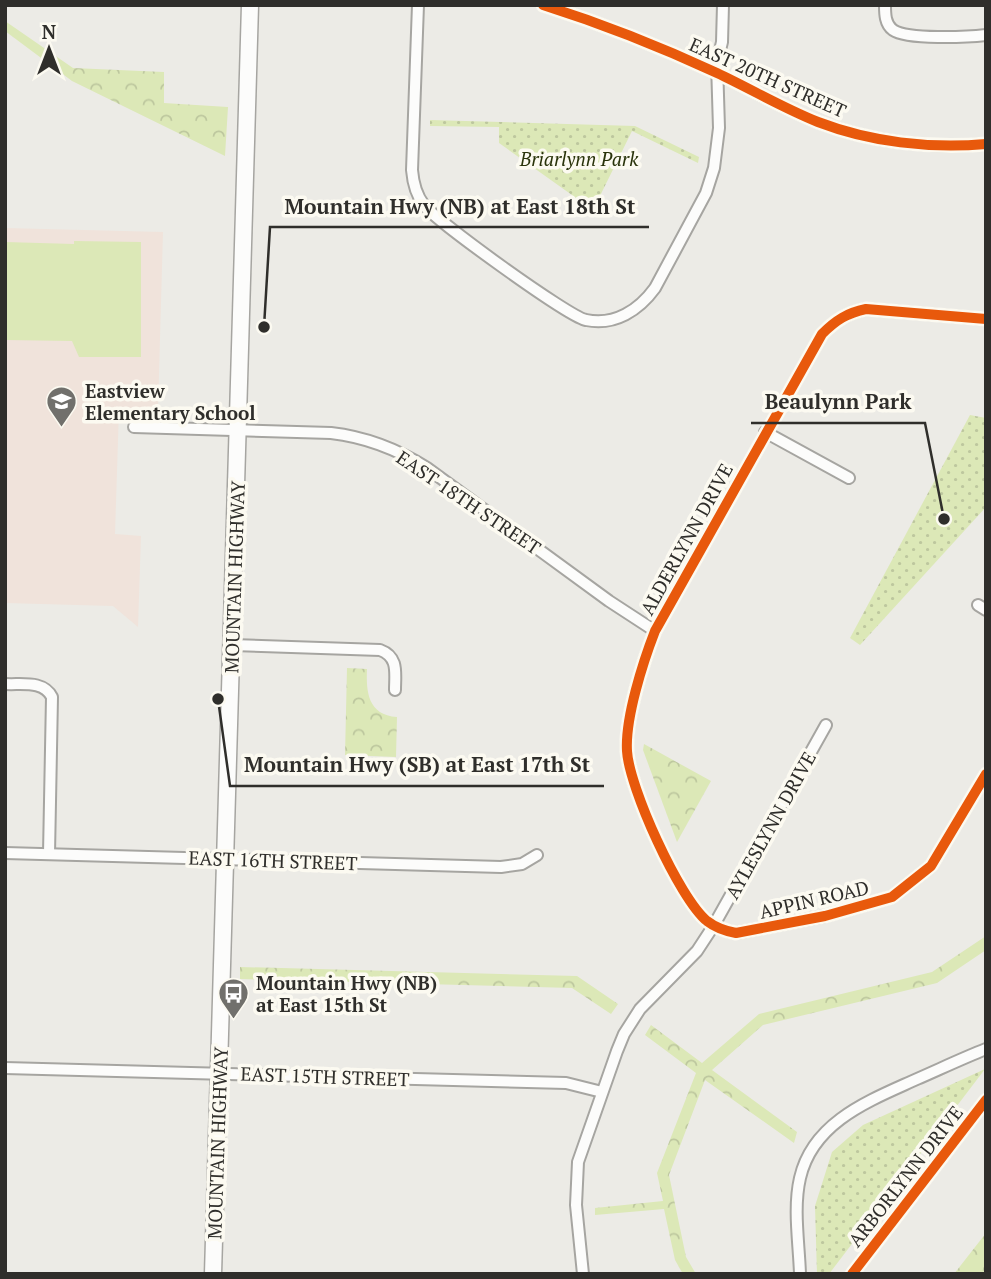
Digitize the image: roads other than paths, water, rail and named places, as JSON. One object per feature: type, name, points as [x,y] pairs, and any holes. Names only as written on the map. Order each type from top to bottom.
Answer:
[{"type":"main road","name":"MOUNTAIN HIGHWAY","points":[[213,1274],[250,5]]},
{"type":"street","points":[[418,5],[412,170],[422,203],[452,229],[562,308],[587,321],[619,318],[645,302],[706,193],[717,150],[720,87],[718,74],[723,5]]},
{"type":"street","name":"EAST 20TH STREET","points":[[543,5],[592,21],[718,74],[818,122],[855,134],[939,145],[986,144]]},
{"type":"street","points":[[885,5],[890,28],[905,34],[967,37],[986,35]]},
{"type":"street","name":"ALDERLYNN DRIVE","points":[[714,925],[705,920],[670,869],[634,780],[627,752],[644,662],[655,631],[822,334],[838,319],[866,309],[986,319]]},
{"type":"street","name":"EAST 18TH STREET","points":[[134,428],[331,433],[353,436],[407,455],[609,601],[655,631]]},
{"type":"street","points":[[765,432],[849,478]]},
{"type":"street","points":[[232,645],[380,650],[393,657],[396,664],[395,690]]},
{"type":"street","points":[[5,684],[40,686],[47,689],[52,697],[49,854]]},
{"type":"street","name":"AYLESLYNN DRIVE","points":[[714,925],[826,725]]},
{"type":"street","name":"APPIN ROAD","points":[[714,925],[721,930],[736,933],[770,928],[870,905],[892,897],[932,866],[986,774]]},
{"type":"street","name":"EAST 16TH STREET","points":[[5,853],[501,867],[522,864],[537,855]]},
{"type":"street","points":[[583,1274],[576,1180],[583,1143],[602,1092],[631,1021],[697,951],[714,925]]},
{"type":"street","points":[[800,1274],[800,1178],[804,1163],[827,1130],[860,1105],[986,1049]]},
{"type":"street","name":"EAST 15TH STREET","points":[[5,1068],[565,1083],[602,1092]]},
{"type":"street","name":"ARBORLYNN DRIVE","points":[[852,1274],[986,1100]]},
{"type":"place","name":"Mountain Hwy (NB) at East 18th St","points":[[264,327]]},
{"type":"place","name":"Eastview Elementary School","points":[[62,428]]},
{"type":"place","name":"Beaulynn Park","points":[[944,519]]},
{"type":"place","name":"Mountain Hwy (SB) at East 17th St","points":[[218,699]]},
{"type":"place","name":"Mountain Hwy (NB) at East 15th St","points":[[233,1020]]},
{"type":"park label","name":"Briarlynn Park","points":[[579,158]]}]
